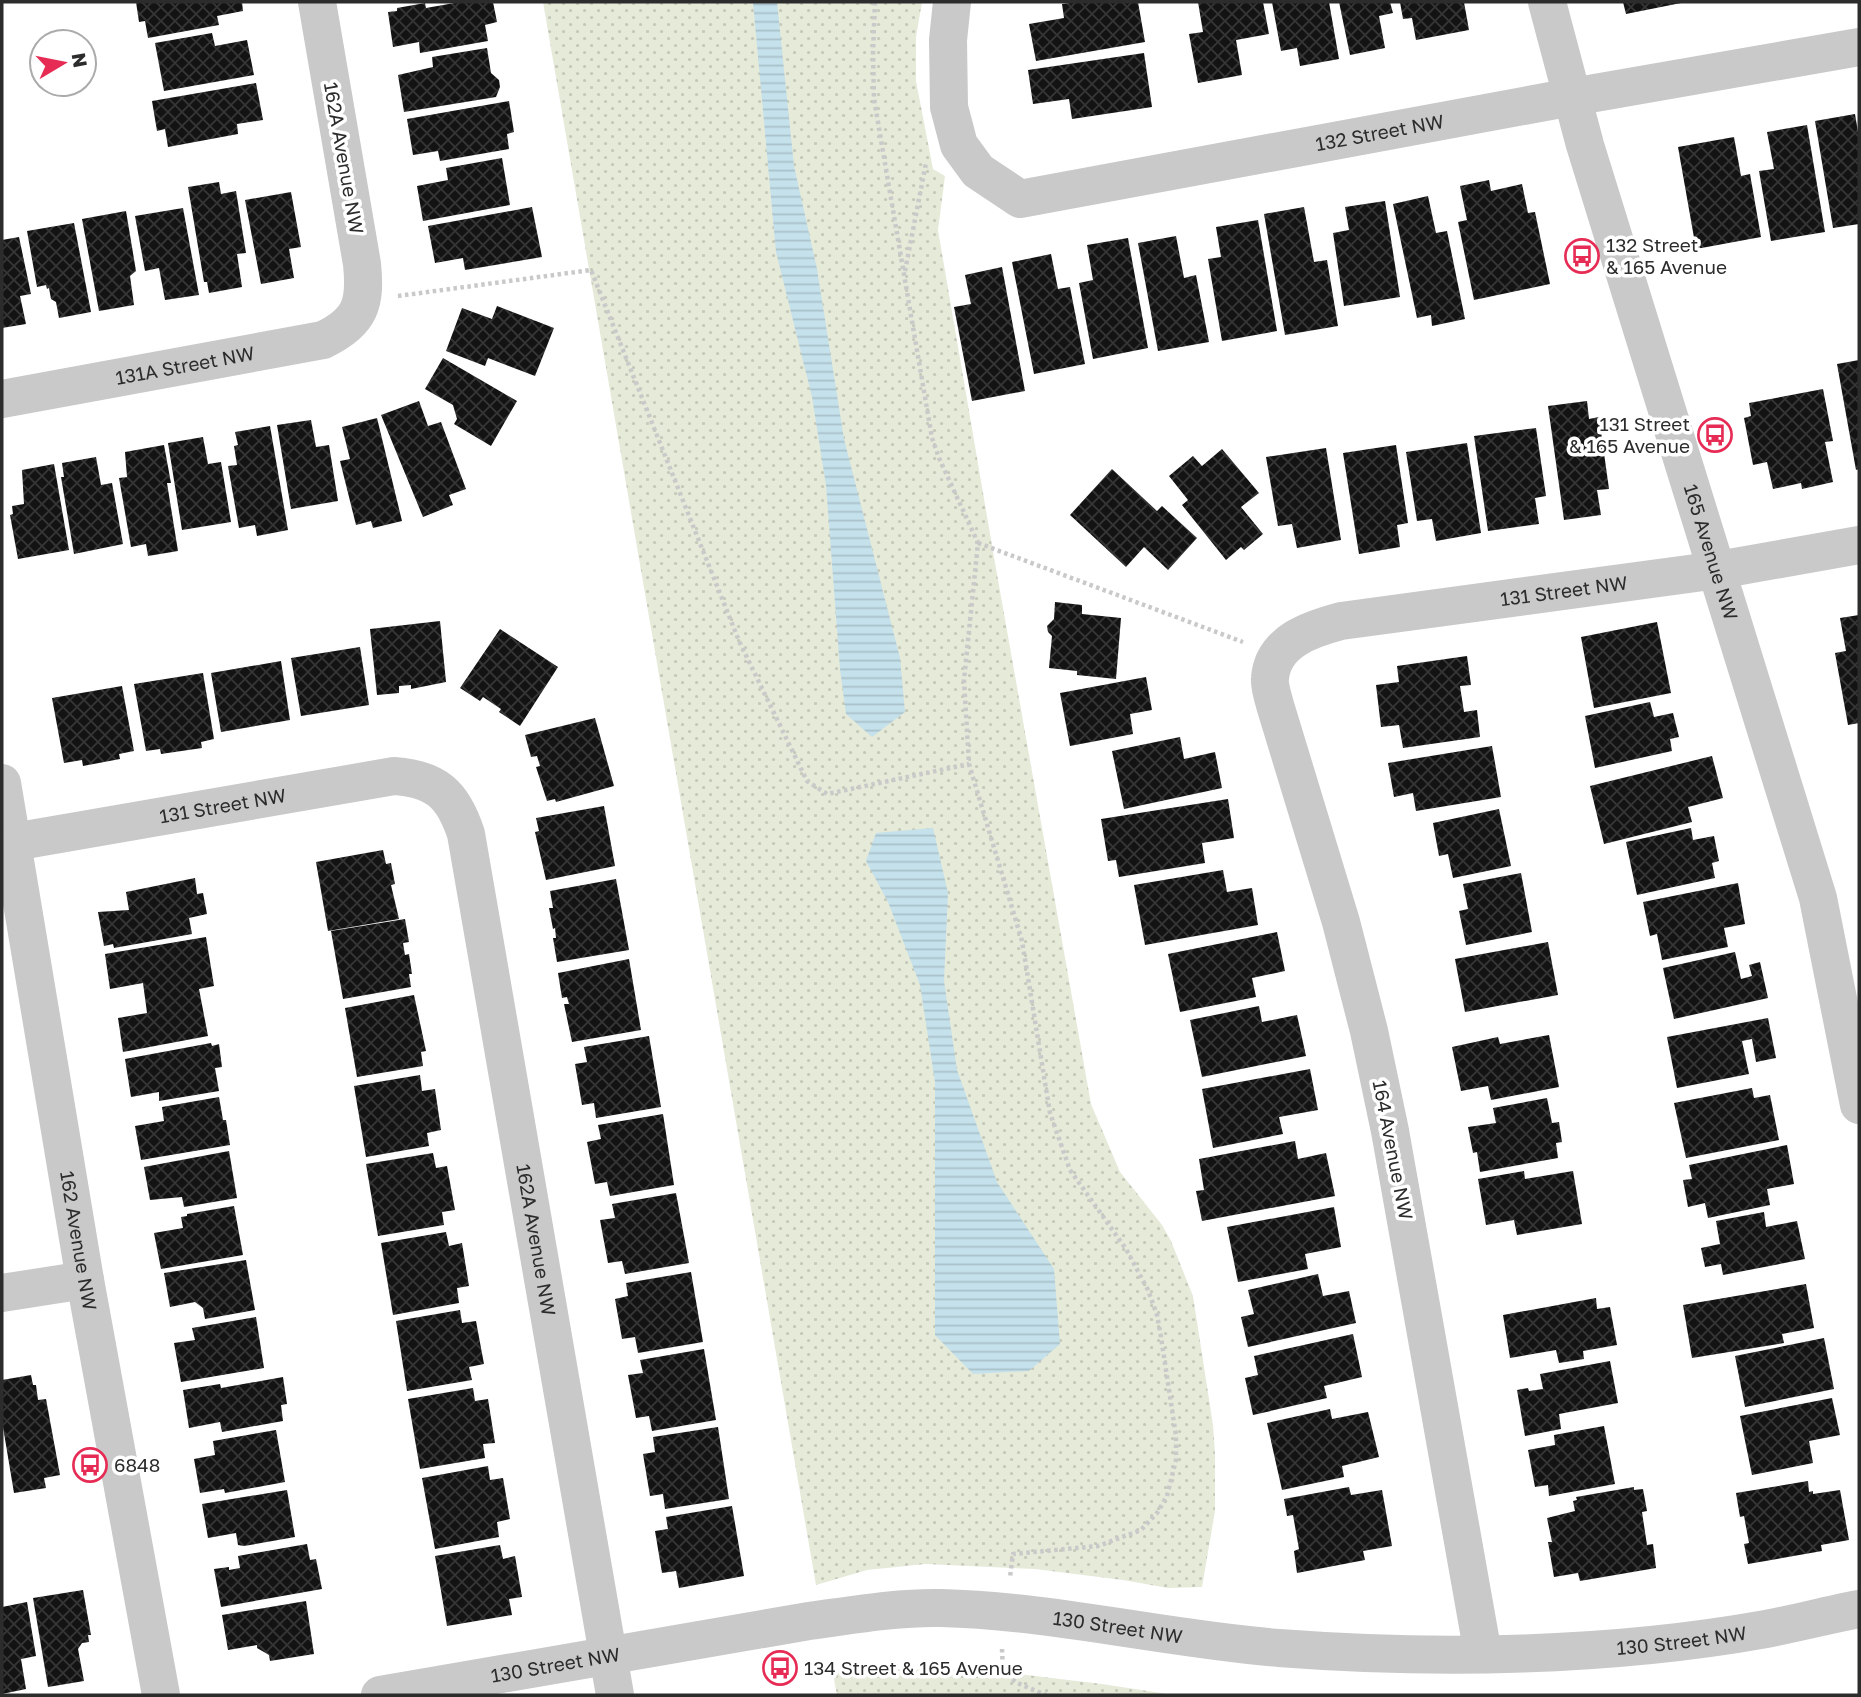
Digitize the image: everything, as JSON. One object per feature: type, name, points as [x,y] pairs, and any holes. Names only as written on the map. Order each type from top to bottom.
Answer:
[{"type":"street","name":"162A Avenue NW","points":[[317,2],[362,264],[360,307]]},
{"type":"street","name":"132 Street NW","points":[[952,2],[948,40],[949,107],[959,145],[978,171],[1020,199],[1859,47]]},
{"type":"street","name":"165 Avenue NW","points":[[1547,2],[1572,97],[1815,887],[1854,1044],[1859,1105]]},
{"type":"street","name":"131A Street NW","points":[[2,398],[323,340],[346,326],[360,307]]},
{"type":"street","name":"131 Street NW","points":[[1278,655],[1293,639],[1318,627],[1341,621],[1718,570],[1859,545]]},
{"type":"street","name":"164 Avenue NW","points":[[1278,655],[1269,679],[1275,705],[1341,922],[1369,1031],[1390,1131],[1483,1654]]},
{"type":"street","name":"131 Street NW","points":[[7,843],[394,776],[414,777],[442,790]]},
{"type":"street","name":"162 Avenue NW","points":[[2,783],[7,843],[160,1695]]},
{"type":"street","name":"162A Avenue NW","points":[[442,790],[461,818],[466,834],[615,1695]]},
{"type":"street","points":[[2,1293],[85,1280]]},
{"type":"street","name":"130 Street NW","points":[[380,1695],[809,1621],[876,1612],[939,1608],[1006,1611],[1276,1648],[1483,1654],[1682,1641],[1765,1629],[1859,1609]]},
{"type":"path","points":[[875,2],[874,99],[932,438],[978,543],[964,680],[969,764],[1022,941],[1050,1113],[1059,1143],[1070,1170],[1132,1258],[1148,1290],[1161,1337],[1176,1436],[1176,1460],[1167,1496],[1157,1514],[1141,1530],[1098,1546],[1013,1554],[1001,1659],[1003,1672],[1017,1683],[1046,1695]]},
{"type":"path","points":[[904,275],[926,160]]},
{"type":"path","points":[[360,307],[591,270],[739,640],[807,780],[827,794],[969,764]]},
{"type":"path","points":[[978,543],[1278,655]]},
{"type":"green space","points":[[543,2],[922,2],[916,37],[916,81],[933,169],[945,176],[938,230],[1091,1104],[1120,1172],[1162,1225],[1171,1241],[1193,1296],[1215,1454],[1215,1511],[1202,1587],[1168,1588],[1035,1569],[925,1564],[867,1570],[816,1585]]},
{"type":"green space","points":[[832,1669],[984,1670],[1174,1695],[837,1695]]},
{"type":"water","points":[[753,2],[777,2],[794,166],[817,269],[844,439],[900,658],[905,712],[872,737],[846,714],[826,485],[812,397],[776,252]]},
{"type":"water","points":[[933,828],[948,893],[944,981],[957,1070],[997,1182],[1054,1269],[1060,1344],[1029,1371],[973,1374],[935,1335],[935,1082],[920,985],[888,902],[866,861],[876,833]]},
{"type":"building","points":[[136,2],[242,2],[243,11],[217,16],[219,25],[148,38],[145,21],[139,22]]},
{"type":"building","points":[[460,2],[493,2],[497,22],[485,25],[488,41],[420,53],[419,42],[393,47],[388,12],[425,3],[426,8]]},
{"type":"building","points":[[1138,2],[1145,42],[1036,61],[1029,24],[1064,18],[1062,4]]},
{"type":"building","points":[[1198,2],[1263,2],[1269,34],[1236,40],[1242,75],[1198,83],[1189,34],[1203,32]]},
{"type":"building","points":[[1272,2],[1329,2],[1339,59],[1300,66],[1297,48],[1281,51]]},
{"type":"building","points":[[1339,2],[1390,2],[1393,13],[1379,16],[1385,48],[1350,55]]},
{"type":"building","points":[[1400,2],[1464,2],[1469,30],[1416,40],[1412,18],[1403,19]]},
{"type":"building","points":[[1623,2],[1681,2],[1681,3],[1626,14]]},
{"type":"building","points":[[212,33],[215,46],[247,40],[254,75],[164,91],[155,43]]},
{"type":"building","points":[[487,48],[491,73],[499,80],[500,87],[496,97],[404,112],[398,75],[433,67],[432,57]]},
{"type":"building","points":[[1144,53],[1152,107],[1072,119],[1069,99],[1033,104],[1028,70]]},
{"type":"building","points":[[256,83],[263,120],[237,124],[238,134],[168,147],[165,129],[157,131],[152,101]]},
{"type":"building","points":[[509,101],[514,132],[507,134],[509,149],[440,161],[438,151],[413,155],[407,119]]},
{"type":"building","points":[[1855,114],[1859,138],[1859,224],[1833,228],[1815,121]]},
{"type":"building","points":[[1807,125],[1825,232],[1771,241],[1759,171],[1774,169],[1767,132]]},
{"type":"building","points":[[1734,137],[1741,176],[1750,174],[1761,237],[1696,249],[1678,147]]},
{"type":"building","points":[[502,158],[510,205],[423,221],[417,186],[448,180],[446,168]]},
{"type":"building","points":[[1489,180],[1491,191],[1522,184],[1528,213],[1535,212],[1550,284],[1474,300],[1458,222],[1467,220],[1460,186]]},
{"type":"building","points":[[219,182],[221,194],[236,191],[246,253],[237,254],[242,287],[209,293],[207,282],[204,282],[188,187]]},
{"type":"building","points":[[291,192],[301,247],[289,249],[294,278],[261,284],[245,200]]},
{"type":"building","points":[[1428,196],[1436,233],[1447,231],[1465,319],[1432,326],[1431,315],[1417,318],[1393,204]]},
{"type":"building","points":[[1385,201],[1400,297],[1344,306],[1333,233],[1349,230],[1345,207]]},
{"type":"building","points":[[532,207],[542,257],[465,270],[463,258],[435,263],[428,226]]},
{"type":"building","points":[[1304,207],[1314,262],[1327,260],[1338,326],[1285,335],[1264,214]]},
{"type":"building","points":[[183,208],[199,295],[165,300],[159,268],[145,271],[135,216]]},
{"type":"building","points":[[126,211],[136,271],[130,276],[134,305],[99,311],[82,219]]},
{"type":"building","points":[[1258,220],[1277,331],[1222,341],[1208,259],[1221,257],[1216,227]]},
{"type":"building","points":[[74,223],[91,312],[59,318],[56,302],[51,299],[49,288],[47,289],[46,285],[37,287],[27,231]]},
{"type":"building","points":[[1176,236],[1184,278],[1196,275],[1209,342],[1158,351],[1138,243]]},
{"type":"building","points":[[19,237],[31,294],[20,296],[26,324],[2,328],[2,240]]},
{"type":"building","points":[[1128,238],[1148,348],[1093,359],[1079,283],[1093,280],[1087,245]]},
{"type":"building","points":[[1051,254],[1058,289],[1070,287],[1085,364],[1034,374],[1012,262]]},
{"type":"building","points":[[1002,267],[1025,391],[972,401],[954,307],[971,304],[965,275]]},
{"type":"building","points":[[497,306],[554,328],[535,376],[488,358],[485,366],[446,351],[462,308],[492,319]]},
{"type":"building","points":[[443,358],[517,401],[491,446],[454,424],[457,419],[453,405],[425,389]]},
{"type":"building","points":[[1859,360],[1859,469],[1856,470],[1837,364]]},
{"type":"building","points":[[1823,389],[1833,441],[1825,442],[1833,482],[1802,489],[1801,483],[1773,489],[1767,462],[1753,465],[1744,418],[1751,416],[1749,403]]},
{"type":"building","points":[[419,401],[428,426],[441,422],[466,489],[449,495],[453,505],[423,517],[381,415]]},
{"type":"building","points":[[1587,401],[1589,419],[1599,417],[1609,489],[1597,490],[1601,515],[1564,520],[1548,406]]},
{"type":"building","points":[[377,418],[402,521],[373,528],[371,521],[356,525],[340,461],[350,459],[342,427]]},
{"type":"building","points":[[311,420],[316,447],[329,445],[338,501],[291,509],[277,425]]},
{"type":"building","points":[[270,426],[288,530],[257,536],[255,525],[239,528],[228,466],[237,465],[234,446],[238,445],[235,432]]},
{"type":"building","points":[[1536,428],[1546,496],[1535,498],[1539,524],[1488,531],[1474,436]]},
{"type":"building","points":[[203,437],[208,464],[221,462],[231,522],[182,530],[168,443]]},
{"type":"building","points":[[1467,443],[1481,533],[1436,541],[1432,519],[1417,521],[1406,452]]},
{"type":"building","points":[[164,445],[178,551],[148,556],[146,544],[131,547],[119,478],[127,477],[125,452]]},
{"type":"building","points":[[1396,445],[1408,523],[1397,525],[1400,547],[1359,554],[1343,453]]},
{"type":"building","points":[[1326,448],[1341,540],[1297,548],[1292,524],[1278,526],[1266,457]]},
{"type":"building","points":[[1222,449],[1259,493],[1241,507],[1263,534],[1244,550],[1241,547],[1226,560],[1182,505],[1188,500],[1169,476],[1193,456],[1202,466]]},
{"type":"building","points":[[96,457],[101,485],[112,483],[123,544],[74,554],[61,477],[64,477],[62,463]]},
{"type":"building","points":[[54,464],[69,550],[18,559],[10,515],[13,514],[12,506],[24,504],[22,470]]},
{"type":"building","points":[[1112,469],[1157,511],[1162,506],[1197,538],[1168,570],[1144,547],[1126,567],[1070,515]]},
{"type":"building","points":[[1055,602],[1082,605],[1082,614],[1121,618],[1116,679],[1077,675],[1077,671],[1049,668],[1052,636],[1047,626],[1054,619]]},
{"type":"building","points":[[1859,615],[1859,723],[1848,725],[1835,653],[1846,651],[1840,618]]},
{"type":"building","points":[[440,621],[446,682],[411,689],[411,685],[399,686],[399,693],[377,695],[370,629]]},
{"type":"building","points":[[1657,622],[1671,693],[1594,708],[1581,637]]},
{"type":"building","points":[[500,629],[558,667],[520,726],[483,697],[480,701],[460,688]]},
{"type":"building","points":[[360,647],[369,705],[301,716],[291,658]]},
{"type":"building","points":[[1467,656],[1471,685],[1460,686],[1464,712],[1477,710],[1480,737],[1403,748],[1399,725],[1381,727],[1376,685],[1399,682],[1397,666]]},
{"type":"building","points":[[281,661],[290,720],[221,732],[211,673]]},
{"type":"building","points":[[203,673],[214,739],[201,742],[202,748],[161,754],[160,749],[146,751],[134,684]]},
{"type":"building","points":[[1146,677],[1152,710],[1130,714],[1133,734],[1070,746],[1060,693]]},
{"type":"building","points":[[122,686],[134,751],[119,754],[120,759],[83,766],[82,760],[64,763],[52,698]]},
{"type":"building","points":[[1650,702],[1654,717],[1673,713],[1679,737],[1670,739],[1672,751],[1595,768],[1585,716]]},
{"type":"building","points":[[595,718],[614,786],[556,802],[555,799],[547,801],[536,767],[540,766],[537,756],[531,757],[525,735]]},
{"type":"building","points":[[1180,737],[1184,759],[1215,752],[1222,788],[1124,809],[1112,751]]},
{"type":"building","points":[[1492,746],[1501,797],[1416,811],[1413,793],[1394,797],[1388,763]]},
{"type":"building","points":[[1712,756],[1723,798],[1688,807],[1692,822],[1604,844],[1590,786]]},
{"type":"building","points":[[1228,799],[1234,838],[1202,843],[1205,863],[1119,877],[1116,860],[1108,861],[1101,819]]},
{"type":"building","points":[[604,806],[615,866],[546,880],[535,832],[539,831],[536,818]]},
{"type":"building","points":[[1499,809],[1511,866],[1453,878],[1448,854],[1439,856],[1433,823]]},
{"type":"building","points":[[1691,828],[1693,840],[1714,836],[1719,861],[1712,863],[1715,878],[1637,895],[1626,842]]},
{"type":"building","points":[[383,850],[386,864],[391,863],[395,884],[391,885],[399,919],[328,931],[316,862]]},
{"type":"building","points":[[1223,870],[1227,892],[1252,888],[1258,925],[1145,945],[1134,885]]},
{"type":"building","points":[[1521,873],[1532,932],[1466,945],[1459,911],[1468,909],[1463,884]]},
{"type":"building","points":[[195,878],[197,894],[203,893],[207,914],[189,918],[192,934],[114,948],[113,944],[104,946],[98,912],[129,910],[126,892]]},
{"type":"building","points":[[616,879],[629,950],[557,962],[553,938],[556,938],[555,928],[553,929],[549,908],[553,908],[550,891]]},
{"type":"building","points":[[1738,883],[1745,924],[1724,928],[1728,947],[1662,960],[1657,934],[1650,936],[1643,902]]},
{"type":"building","points":[[405,919],[409,942],[403,943],[405,955],[409,954],[411,987],[343,999],[331,931]]},
{"type":"building","points":[[1277,932],[1285,971],[1252,978],[1256,997],[1180,1012],[1168,954]]},
{"type":"building","points":[[206,937],[214,986],[199,989],[208,1036],[123,1052],[118,1018],[147,1013],[143,983],[110,989],[105,954]]},
{"type":"building","points":[[1548,942],[1558,995],[1465,1012],[1455,959]]},
{"type":"building","points":[[1735,952],[1741,979],[1752,976],[1749,965],[1760,962],[1768,998],[1674,1019],[1663,968]]},
{"type":"building","points":[[629,959],[641,1030],[572,1042],[564,1004],[569,1004],[567,997],[562,998],[558,973]]},
{"type":"building","points":[[414,995],[426,1051],[421,1052],[423,1066],[357,1077],[345,1008]]},
{"type":"building","points":[[1259,1006],[1262,1022],[1297,1015],[1306,1056],[1202,1077],[1190,1020]]},
{"type":"building","points":[[1768,1018],[1776,1058],[1756,1062],[1752,1039],[1742,1041],[1749,1074],[1677,1088],[1667,1037]]},
{"type":"building","points":[[1549,1035],[1559,1087],[1491,1100],[1488,1086],[1461,1091],[1452,1047],[1498,1037],[1500,1044]]},
{"type":"building","points":[[649,1036],[661,1107],[596,1118],[594,1103],[582,1105],[575,1064],[587,1062],[584,1047]]},
{"type":"building","points":[[211,1043],[212,1046],[219,1044],[222,1067],[215,1068],[219,1091],[159,1101],[159,1092],[131,1097],[125,1059]]},
{"type":"building","points":[[1310,1069],[1318,1110],[1279,1117],[1283,1134],[1213,1148],[1202,1089]]},
{"type":"building","points":[[420,1075],[422,1091],[435,1089],[441,1130],[427,1133],[429,1146],[366,1157],[354,1086]]},
{"type":"building","points":[[1752,1088],[1754,1098],[1770,1095],[1779,1140],[1686,1158],[1674,1103]]},
{"type":"building","points":[[219,1097],[230,1145],[141,1160],[135,1126],[164,1121],[162,1107]]},
{"type":"building","points":[[1547,1098],[1552,1123],[1559,1122],[1562,1142],[1556,1143],[1558,1158],[1480,1172],[1477,1152],[1473,1153],[1468,1127],[1496,1123],[1493,1108]]},
{"type":"building","points":[[663,1114],[674,1185],[610,1196],[607,1182],[595,1184],[587,1142],[601,1139],[598,1125]]},
{"type":"building","points":[[1295,1141],[1298,1159],[1326,1153],[1335,1196],[1202,1221],[1196,1191],[1204,1190],[1199,1159]]},
{"type":"building","points":[[1787,1145],[1794,1184],[1767,1189],[1770,1205],[1708,1218],[1705,1203],[1688,1207],[1683,1180],[1692,1179],[1689,1165]]},
{"type":"building","points":[[229,1151],[237,1198],[184,1207],[182,1197],[150,1200],[144,1167]]},
{"type":"building","points":[[433,1153],[436,1168],[447,1166],[455,1210],[442,1212],[444,1225],[378,1236],[366,1164]]},
{"type":"building","points":[[1524,1171],[1525,1179],[1573,1171],[1582,1224],[1517,1235],[1514,1220],[1486,1225],[1478,1179]]},
{"type":"building","points":[[676,1193],[689,1263],[625,1274],[622,1261],[608,1263],[600,1220],[615,1218],[612,1204]]},
{"type":"building","points":[[234,1206],[243,1255],[161,1269],[154,1233],[183,1228],[181,1217],[187,1214]]},
{"type":"building","points":[[1334,1207],[1341,1247],[1305,1254],[1308,1269],[1238,1282],[1227,1227]]},
{"type":"building","points":[[1764,1212],[1766,1227],[1797,1221],[1805,1259],[1723,1275],[1721,1264],[1705,1267],[1701,1248],[1720,1244],[1716,1221]]},
{"type":"building","points":[[446,1232],[449,1246],[462,1243],[469,1286],[457,1288],[459,1303],[393,1315],[381,1243]]},
{"type":"building","points":[[246,1260],[255,1310],[205,1319],[203,1308],[195,1302],[170,1307],[164,1273]]},
{"type":"building","points":[[691,1272],[703,1342],[638,1353],[635,1337],[622,1339],[615,1299],[628,1296],[626,1283]]},
{"type":"building","points":[[1318,1274],[1323,1296],[1349,1291],[1356,1323],[1248,1347],[1241,1317],[1254,1314],[1248,1290]]},
{"type":"building","points":[[1806,1284],[1814,1328],[1782,1334],[1784,1343],[1692,1358],[1683,1305]]},
{"type":"building","points":[[1596,1298],[1597,1309],[1610,1307],[1617,1345],[1583,1351],[1584,1359],[1559,1363],[1556,1350],[1510,1358],[1503,1315]]},
{"type":"building","points":[[460,1310],[462,1323],[476,1321],[484,1364],[469,1367],[472,1380],[407,1391],[396,1321]]},
{"type":"building","points":[[256,1317],[264,1368],[181,1382],[174,1343],[195,1340],[192,1328]]},
{"type":"building","points":[[1353,1334],[1362,1377],[1324,1386],[1327,1398],[1253,1415],[1245,1378],[1258,1375],[1254,1356]]},
{"type":"building","points":[[1824,1338],[1834,1389],[1745,1407],[1735,1356]]},
{"type":"building","points":[[704,1349],[716,1420],[652,1431],[649,1416],[636,1418],[628,1375],[643,1373],[640,1360]]},
{"type":"building","points":[[1610,1361],[1618,1403],[1559,1414],[1561,1429],[1525,1436],[1517,1390],[1543,1389],[1540,1374]]},
{"type":"building","points":[[31,1375],[33,1385],[36,1385],[38,1400],[46,1399],[60,1475],[44,1478],[46,1488],[14,1493],[2,1421],[2,1380]]},
{"type":"building","points":[[283,1377],[287,1404],[281,1405],[283,1421],[222,1432],[220,1422],[189,1428],[183,1390],[220,1384],[221,1388]]},
{"type":"building","points":[[473,1388],[475,1401],[488,1399],[495,1443],[483,1444],[485,1458],[420,1469],[408,1399]]},
{"type":"building","points":[[1832,1398],[1840,1435],[1809,1441],[1813,1463],[1752,1475],[1740,1416]]},
{"type":"building","points":[[1330,1409],[1332,1419],[1368,1412],[1379,1457],[1342,1466],[1344,1477],[1282,1490],[1267,1423]]},
{"type":"building","points":[[1604,1426],[1615,1484],[1549,1496],[1548,1485],[1535,1487],[1528,1450],[1555,1445],[1554,1435]]},
{"type":"building","points":[[718,1427],[729,1499],[665,1509],[663,1494],[650,1496],[643,1454],[655,1452],[653,1437]]},
{"type":"building","points":[[276,1430],[285,1482],[225,1493],[224,1489],[200,1493],[194,1459],[215,1455],[213,1441]]},
{"type":"building","points":[[488,1466],[490,1480],[503,1478],[510,1519],[497,1522],[499,1537],[435,1549],[422,1478]]},
{"type":"building","points":[[1808,1481],[1809,1492],[1813,1491],[1813,1494],[1840,1490],[1849,1540],[1821,1545],[1822,1551],[1748,1564],[1744,1544],[1749,1543],[1744,1516],[1740,1517],[1736,1493]]},
{"type":"building","points":[[1349,1487],[1351,1495],[1382,1490],[1392,1546],[1363,1551],[1365,1560],[1297,1573],[1294,1551],[1299,1549],[1293,1515],[1287,1516],[1284,1499]]},
{"type":"building","points":[[1634,1487],[1634,1490],[1643,1489],[1647,1511],[1642,1512],[1647,1545],[1653,1544],[1656,1568],[1580,1581],[1578,1573],[1554,1577],[1548,1542],[1552,1542],[1547,1518],[1575,1511],[1573,1501],[1577,1500],[1576,1497]]},
{"type":"building","points":[[287,1490],[295,1537],[244,1546],[238,1545],[236,1533],[208,1538],[202,1504]]},
{"type":"building","points":[[732,1506],[744,1576],[679,1588],[676,1571],[662,1573],[655,1531],[668,1529],[666,1517]]},
{"type":"building","points":[[307,1544],[310,1560],[316,1559],[322,1589],[221,1607],[214,1569],[240,1568],[238,1556]]},
{"type":"building","points":[[500,1545],[503,1559],[515,1556],[522,1597],[509,1599],[512,1615],[447,1626],[435,1556]]},
{"type":"building","points":[[83,1590],[91,1635],[88,1635],[89,1642],[82,1643],[78,1649],[84,1681],[48,1687],[33,1598]]},
{"type":"building","points":[[306,1601],[314,1654],[270,1661],[269,1655],[257,1648],[257,1645],[228,1650],[222,1615]]},
{"type":"building","points":[[27,1602],[36,1656],[21,1659],[26,1689],[2,1694],[2,1607]]},
{"type":"place","name":"132 Street & 165 Avenue","points":[[1582,256]]},
{"type":"place","name":"131 Street & 165 Avenue","points":[[1715,435]]},
{"type":"place","name":"6848","points":[[90,1465]]},
{"type":"place","name":"134 Street & 165 Avenue","points":[[780,1668]]}]
